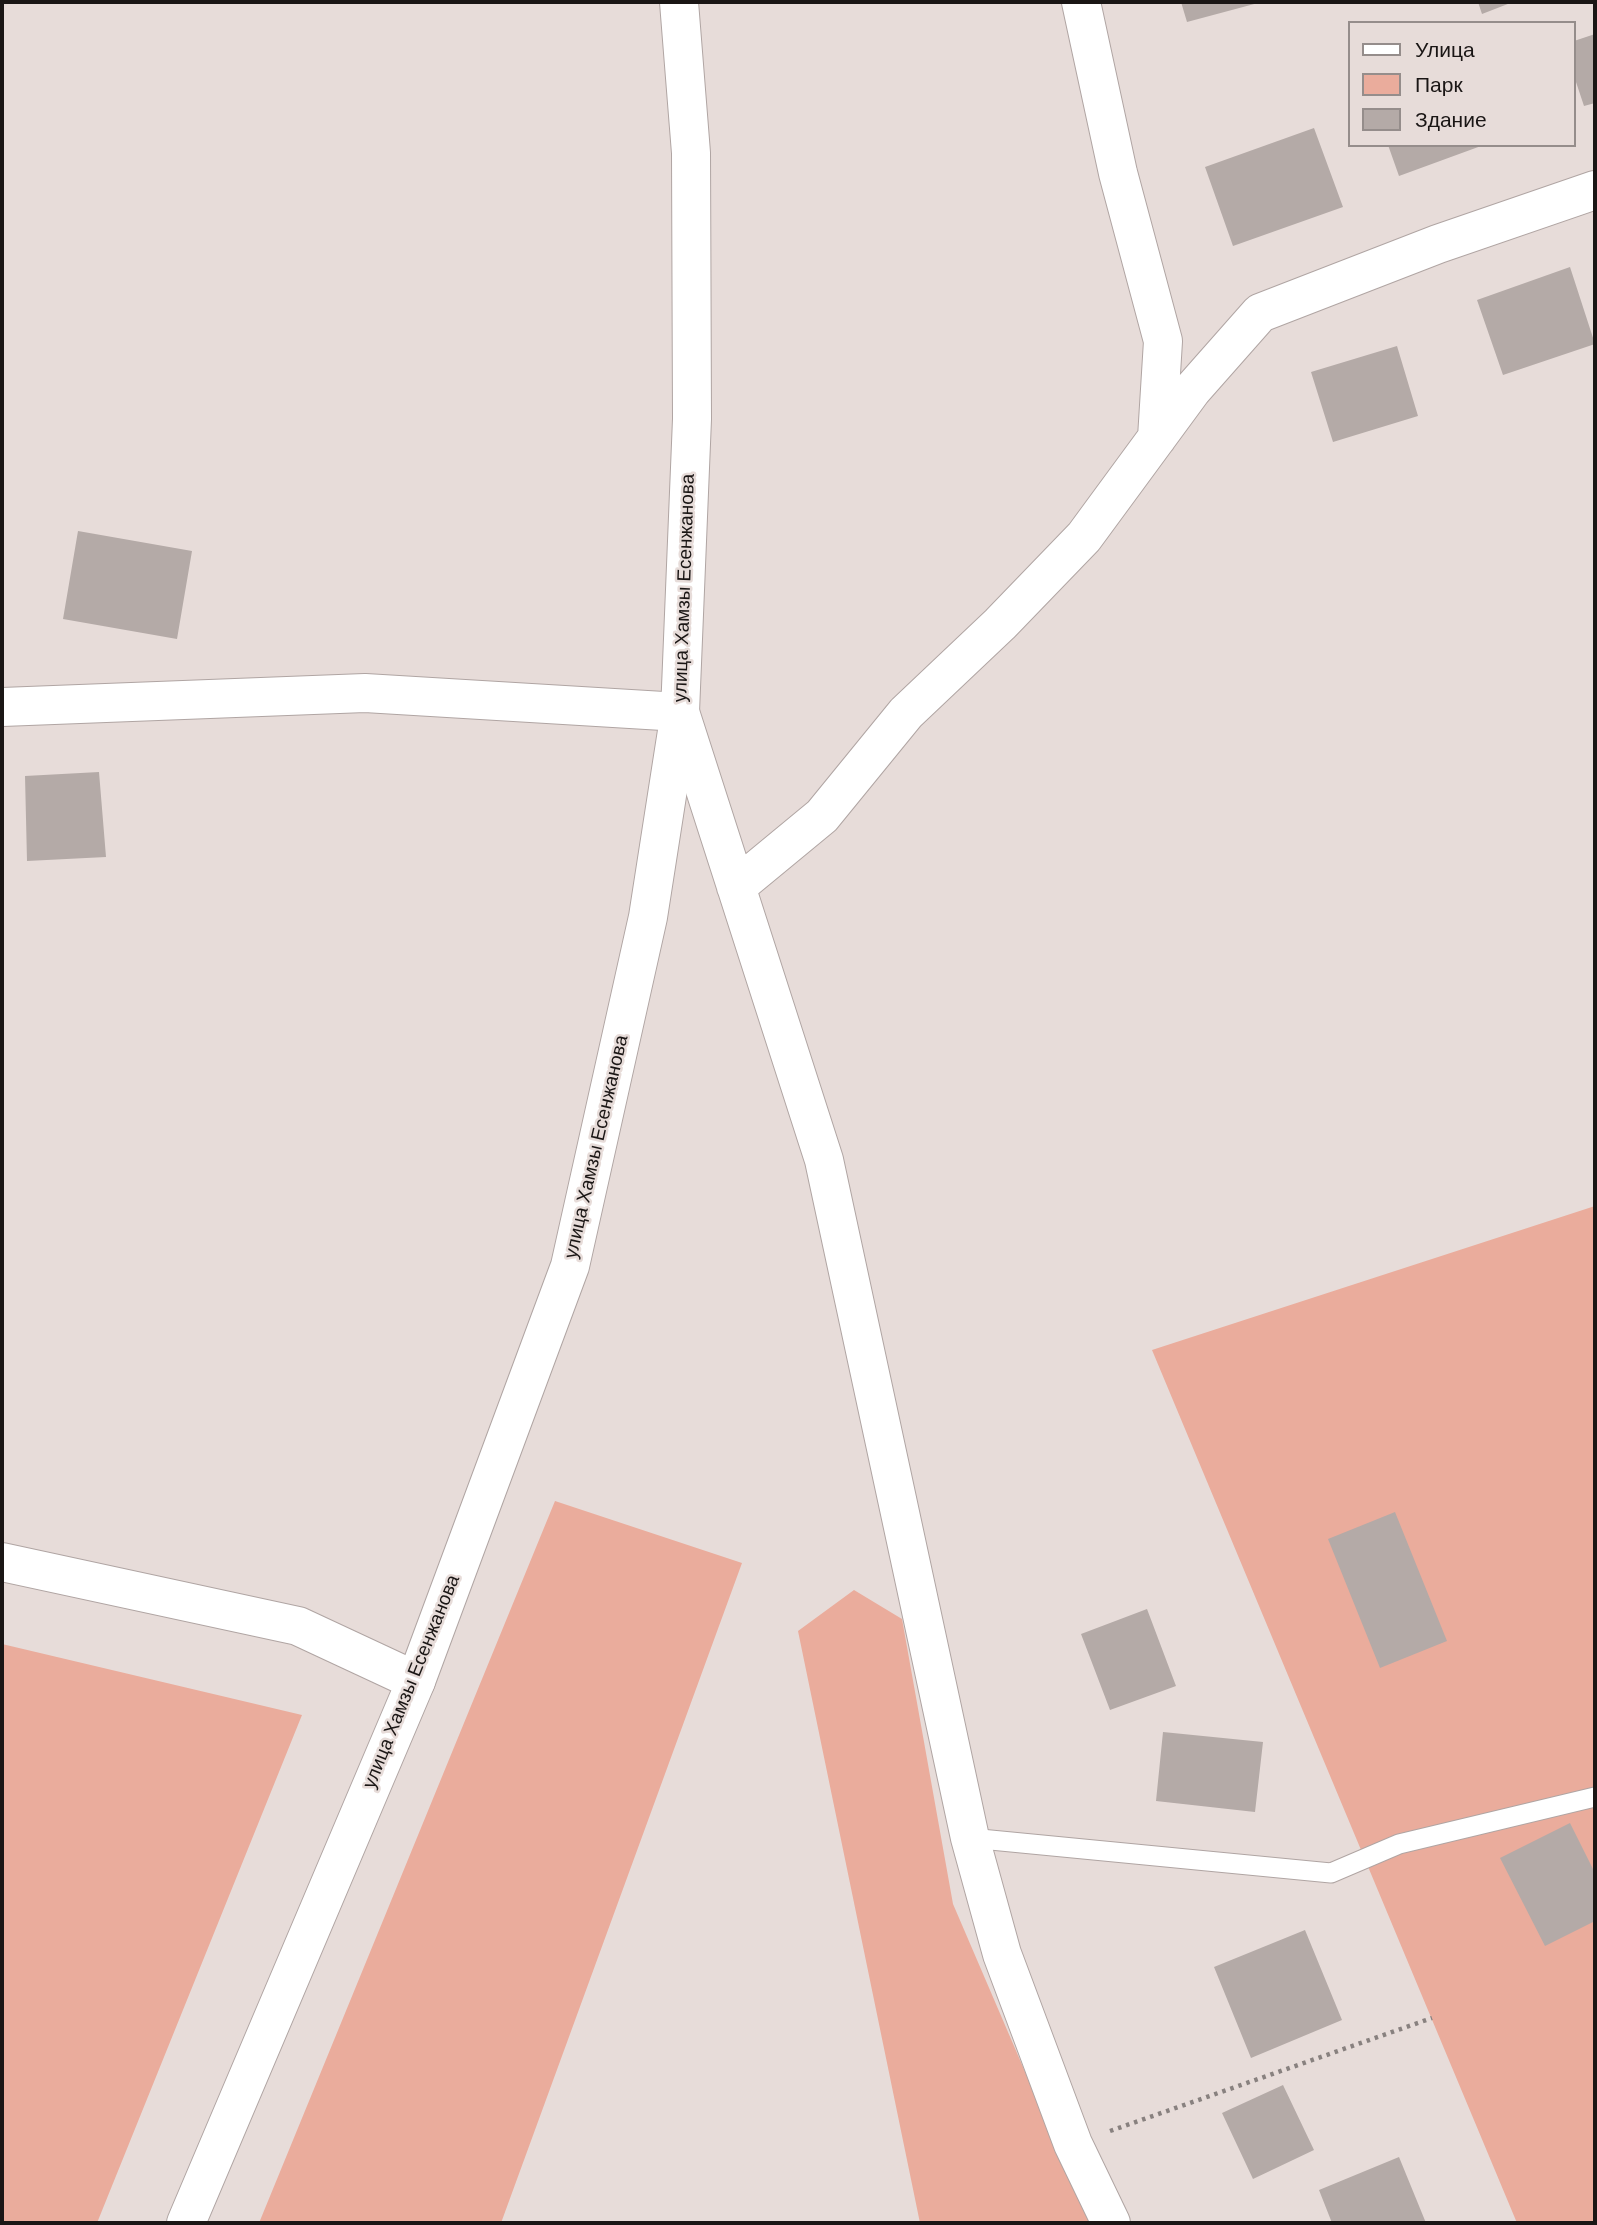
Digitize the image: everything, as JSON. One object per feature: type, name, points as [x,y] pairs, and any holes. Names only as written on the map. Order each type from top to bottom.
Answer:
[{"type":"street","name":"улица Хамзы Есенжанова","points":[[186,2223],[416,1681],[570,1265],[648,917],[680,712],[692,377],[691,153],[679,2]]},
{"type":"street","points":[[1081,2],[1118,173],[1163,341],[1157,438]]},
{"type":"street","points":[[736,887],[822,816],[906,713],[1000,624],[1084,537],[1192,390],[1259,313],[1438,244],[1595,190]]},
{"type":"street","points":[[2,707],[365,693],[680,712],[824,1160],[970,1838],[1002,1954],[1073,2144],[1111,2223]]},
{"type":"street","points":[[2,1562],[298,1626],[416,1681]]},
{"type":"lane","points":[[970,1838],[1331,1873],[1399,1844],[1595,1797]]},
{"type":"path","points":[[1073,2144],[1432,2018]]},
{"type":"green space","points":[[1595,1206],[1595,2223],[1517,2223],[1152,1350]]},
{"type":"green space","points":[[555,1501],[742,1563],[501,2223],[259,2223]]},
{"type":"green space","points":[[854,1590],[902,1619],[953,1904],[1090,2223],[920,2223],[798,1631]]},
{"type":"green space","points":[[2,1644],[302,1715],[97,2223],[2,2223]]},
{"type":"building","points":[[1181,2],[1258,2],[1258,3],[1187,22]]},
{"type":"building","points":[[1478,2],[1513,2],[1482,14]]},
{"type":"building","points":[[1595,34],[1595,103],[1584,106],[1576,82],[1576,40]]},
{"type":"building","points":[[1314,128],[1343,207],[1233,246],[1205,167]]},
{"type":"building","points":[[1389,147],[1478,147],[1399,176]]},
{"type":"building","points":[[1570,267],[1595,344],[1503,375],[1477,300]]},
{"type":"building","points":[[1397,346],[1418,416],[1333,442],[1311,372]]},
{"type":"building","points":[[78,531],[192,551],[177,639],[63,619]]},
{"type":"building","points":[[99,772],[106,857],[27,861],[25,776]]},
{"type":"building","points":[[1395,1512],[1447,1641],[1380,1668],[1328,1539]]},
{"type":"building","points":[[1147,1609],[1176,1686],[1110,1710],[1081,1634]]},
{"type":"building","points":[[1163,1732],[1263,1742],[1255,1812],[1156,1801]]},
{"type":"building","points":[[1570,1823],[1595,1873],[1595,1921],[1545,1946],[1500,1858]]},
{"type":"building","points":[[1305,1930],[1342,2020],[1251,2058],[1214,1967]]},
{"type":"building","points":[[1283,2085],[1314,2150],[1253,2179],[1222,2113]]},
{"type":"building","points":[[1399,2157],[1426,2223],[1332,2223],[1319,2190]]}]
